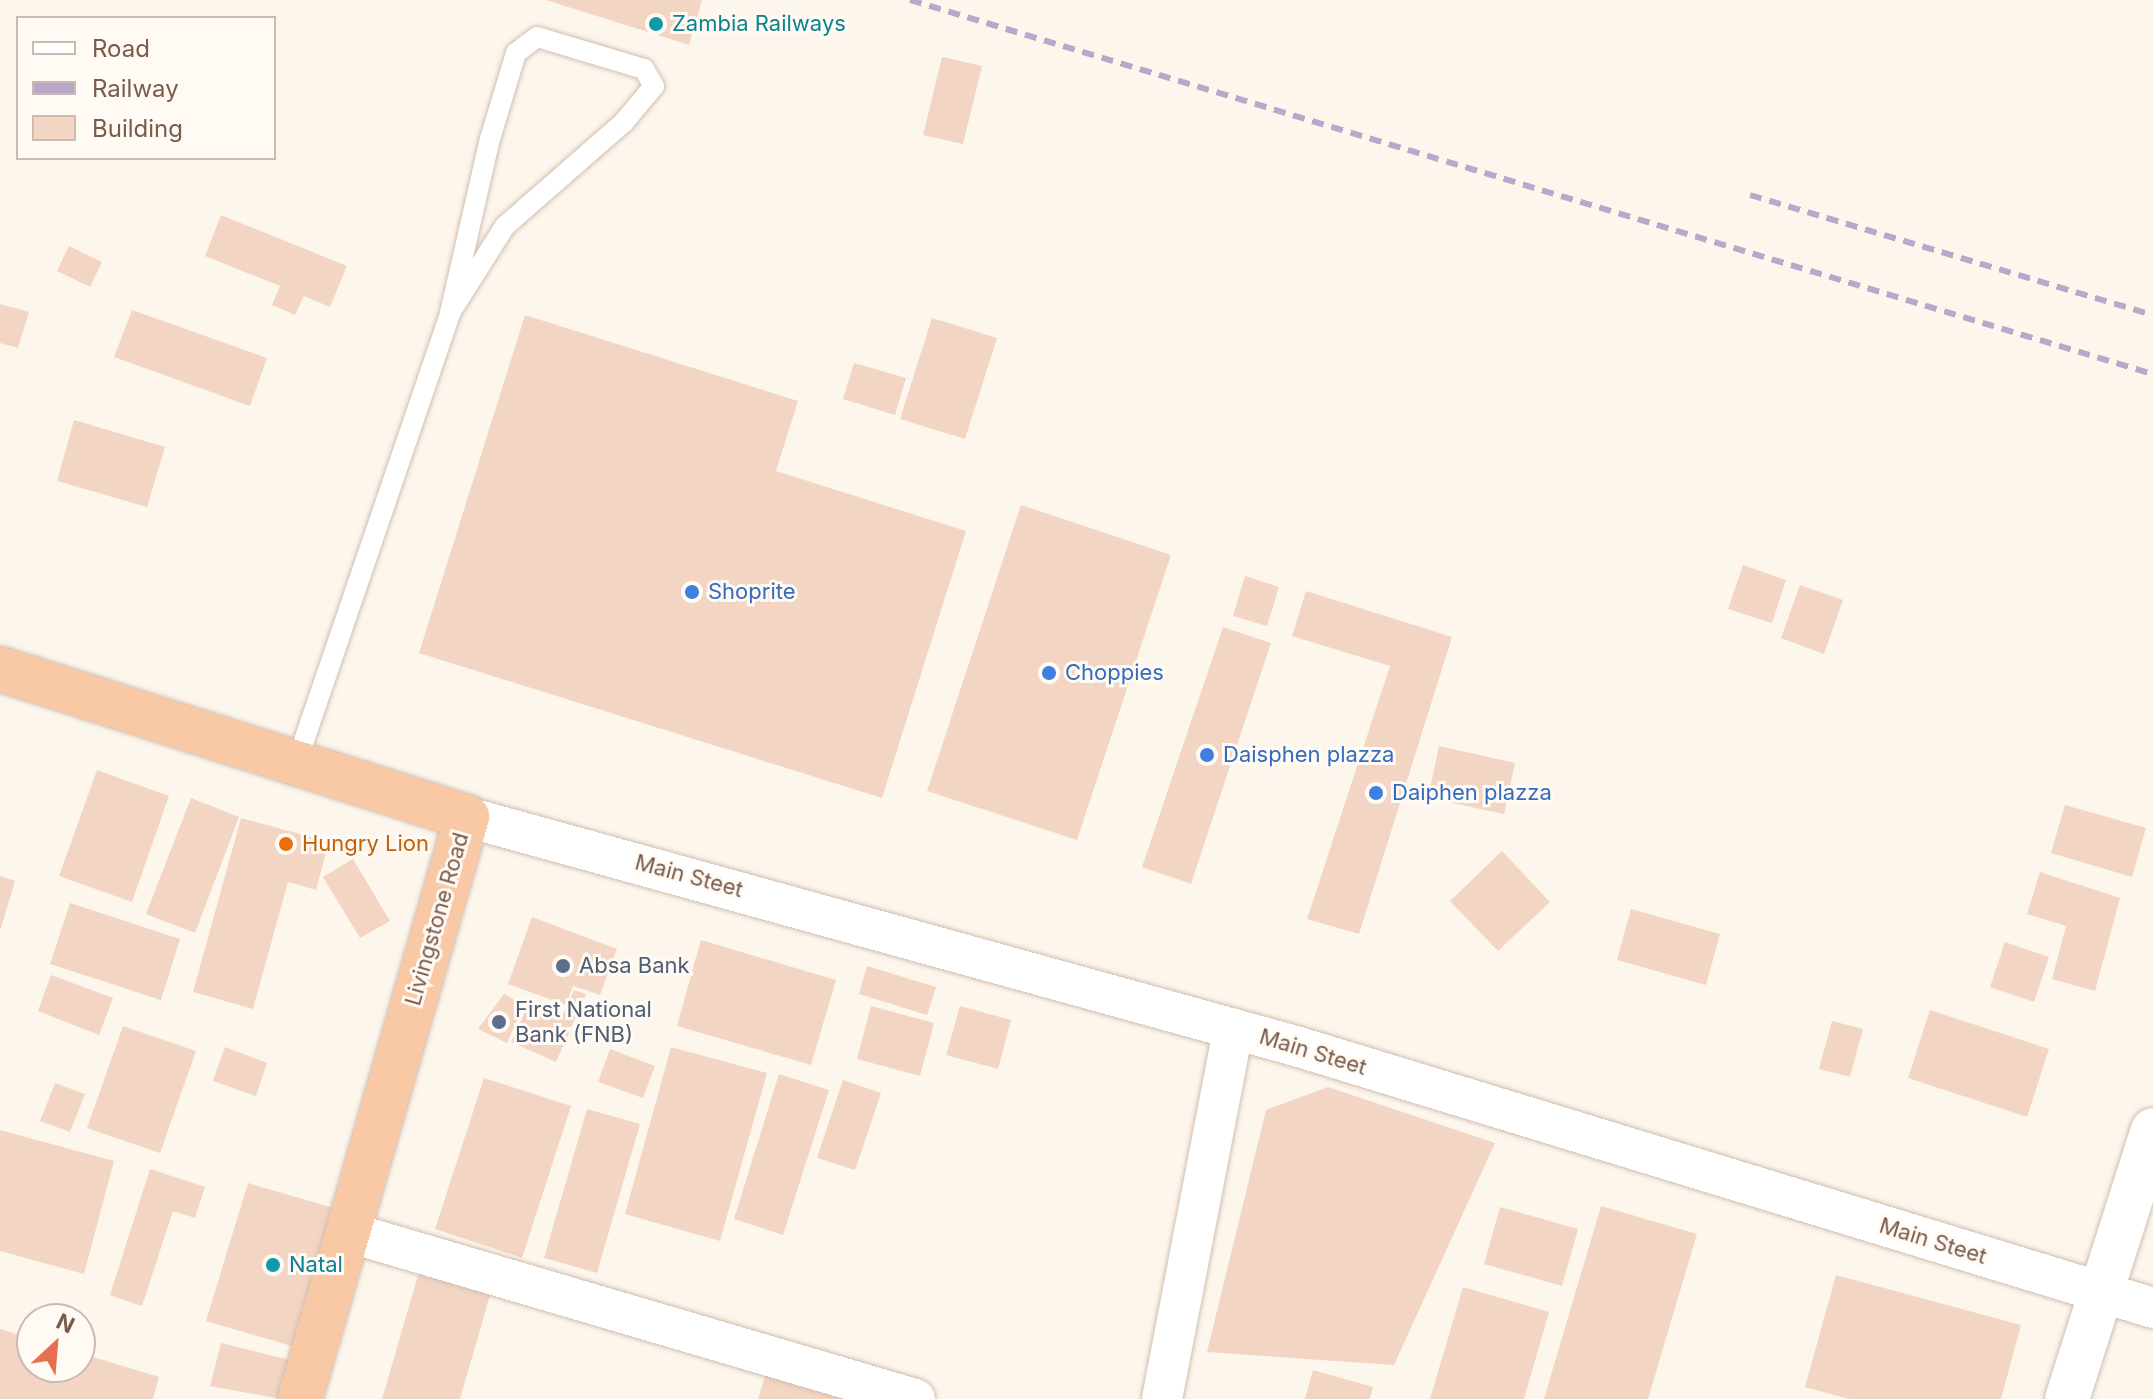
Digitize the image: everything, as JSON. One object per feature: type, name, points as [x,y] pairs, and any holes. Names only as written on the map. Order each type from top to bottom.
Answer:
[{"type":"highway","name":"Livingstone Road","points":[[0,669],[467,817],[300,1399]]},
{"type":"main road","points":[[2067,1399],[2153,1130]]},
{"type":"street","name":"Main Steet","points":[[467,817],[1233,1029],[2153,1308]]},
{"type":"street","points":[[1162,1399],[1233,1029]]},
{"type":"street","points":[[348,1232],[915,1399]]},
{"type":"lane","points":[[297,761],[450,313],[490,139],[516,53],[537,37],[644,69],[654,86],[624,122],[505,226],[450,313]]},
{"type":"building","name":"Zambia Railways","points":[[546,0],[702,0],[689,45]]},
{"type":"building","points":[[942,57],[982,66],[963,144],[923,135]]},
{"type":"building","points":[[221,215],[347,266],[330,307],[304,296],[295,315],[272,305],[280,286],[205,256]]},
{"type":"building","points":[[69,246],[102,262],[90,287],[57,271]]},
{"type":"building","points":[[0,304],[29,312],[18,348],[0,343]]},
{"type":"building","points":[[132,310],[267,358],[250,406],[114,357]]},
{"type":"building","name":"Shoprite","points":[[525,315],[798,401],[776,471],[966,531],[882,798],[419,653]]},
{"type":"building","points":[[932,318],[997,338],[965,439],[900,419]]},
{"type":"building","points":[[854,363],[906,378],[895,415],[843,399]]},
{"type":"building","points":[[74,420],[165,447],[147,507],[57,481]]},
{"type":"building","name":"Choppies","points":[[1021,505],[1171,555],[1077,840],[927,791]]},
{"type":"building","points":[[1743,565],[1786,580],[1772,623],[1728,609]]},
{"type":"building","points":[[1245,576],[1279,587],[1267,626],[1233,616]]},
{"type":"building","points":[[1800,585],[1843,600],[1824,654],[1781,638]]},
{"type":"building","name":"Daiphen plazza","points":[[1306,591],[1452,637],[1359,934],[1307,919],[1390,666],[1292,636]]},
{"type":"building","name":"Daisphen plazza","points":[[1223,627],[1271,643],[1191,884],[1142,867]]},
{"type":"building","points":[[1439,746],[1515,763],[1504,814],[1428,798]]},
{"type":"building","points":[[97,770],[169,796],[132,902],[59,876]]},
{"type":"building","points":[[191,798],[239,817],[195,933],[146,914]]},
{"type":"building","points":[[2065,805],[2146,828],[2132,877],[2051,853]]},
{"type":"building","points":[[241,818],[329,842],[316,890],[288,882],[253,1009],[193,992]]},
{"type":"building","points":[[1502,851],[1550,902],[1498,951],[1450,901]]},
{"type":"building","points":[[353,859],[390,921],[360,938],[323,877]]},
{"type":"building","points":[[2040,872],[2120,898],[2095,991],[2052,979],[2066,926],[2027,914]]},
{"type":"building","points":[[0,876],[15,881],[1,928],[0,928]]},
{"type":"building","points":[[70,903],[180,939],[161,1000],[50,964]]},
{"type":"building","points":[[1631,909],[1720,934],[1706,985],[1617,960]]},
{"type":"building","name":"Absa Bank","points":[[532,917],[617,949],[600,995],[573,986],[566,1005],[508,984]]},
{"type":"building","points":[[701,940],[836,980],[811,1065],[677,1026]]},
{"type":"building","points":[[2005,942],[2049,957],[2034,1002],[1990,987]]},
{"type":"building","points":[[867,966],[936,987],[927,1015],[859,994]]},
{"type":"building","points":[[51,975],[113,998],[99,1035],[38,1011]]},
{"type":"building","points":[[574,990],[586,994],[556,1062],[511,1042],[529,1003],[562,1017]]},
{"type":"building","name":"First National Bank (FNB)","points":[[504,994],[524,1005],[507,1043],[478,1029]]},
{"type":"building","points":[[871,1006],[934,1023],[920,1076],[857,1059]]},
{"type":"building","points":[[960,1006],[1011,1020],[998,1069],[946,1055]]},
{"type":"building","points":[[1930,1010],[2049,1049],[2027,1117],[1908,1078]]},
{"type":"building","points":[[1832,1021],[1863,1029],[1850,1077],[1819,1069]]},
{"type":"building","points":[[123,1026],[196,1051],[160,1153],[87,1128]]},
{"type":"building","points":[[225,1047],[267,1063],[256,1096],[213,1081]]},
{"type":"building","points":[[671,1047],[767,1073],[720,1241],[625,1214]]},
{"type":"building","points":[[610,1049],[655,1066],[643,1098],[598,1082]]},
{"type":"building","points":[[779,1074],[829,1090],[783,1235],[734,1219]]},
{"type":"building","points":[[484,1078],[571,1106],[522,1258],[435,1229]]},
{"type":"building","points":[[843,1080],[881,1093],[855,1170],[817,1158]]},
{"type":"building","points":[[55,1083],[85,1094],[70,1132],[40,1121]]},
{"type":"building","points":[[1328,1087],[1495,1143],[1394,1365],[1207,1352],[1266,1110]]},
{"type":"building","points":[[587,1109],[640,1124],[597,1273],[544,1258]]},
{"type":"building","points":[[0,1130],[114,1161],[84,1274],[0,1251]]},
{"type":"building","points":[[150,1169],[205,1187],[195,1218],[173,1211],[142,1306],[110,1295]]},
{"type":"building","name":"Natal","points":[[248,1183],[340,1210],[298,1348],[206,1321]]},
{"type":"building","points":[[1601,1206],[1697,1234],[1648,1399],[1544,1399]]},
{"type":"building","points":[[1500,1207],[1578,1229],[1562,1286],[1484,1264]]},
{"type":"building","points":[[421,1265],[493,1285],[460,1399],[382,1399]]},
{"type":"building","points":[[1836,1275],[2021,1325],[2001,1399],[1849,1399],[1805,1387]]},
{"type":"building","points":[[1463,1287],[1549,1312],[1524,1399],[1430,1399]]},
{"type":"building","points":[[0,1329],[16,1334],[16,1383],[96,1383],[96,1358],[159,1377],[153,1399],[0,1399]]},
{"type":"building","points":[[221,1343],[290,1360],[281,1399],[210,1386]]},
{"type":"building","points":[[1313,1370],[1373,1387],[1370,1399],[1305,1399]]},
{"type":"building","points":[[766,1374],[842,1398],[842,1399],[758,1399]]},
{"type":"railway","points":[[910,0],[2153,374]]},
{"type":"railway","points":[[1750,195],[2153,315]]},
{"type":"place","name":"Zambia Railways","points":[[656,24]]},
{"type":"place","name":"Shoprite","points":[[692,592]]},
{"type":"place","name":"Choppies","points":[[1049,673]]},
{"type":"place","name":"Daisphen plazza","points":[[1207,755]]},
{"type":"place","name":"Daiphen plazza","points":[[1376,793]]},
{"type":"place","name":"Hungry Lion","points":[[286,844]]},
{"type":"place","name":"Absa Bank","points":[[563,966]]},
{"type":"place","name":"First National Bank (FNB)","points":[[499,1022]]},
{"type":"place","name":"Natal","points":[[273,1265]]}]
